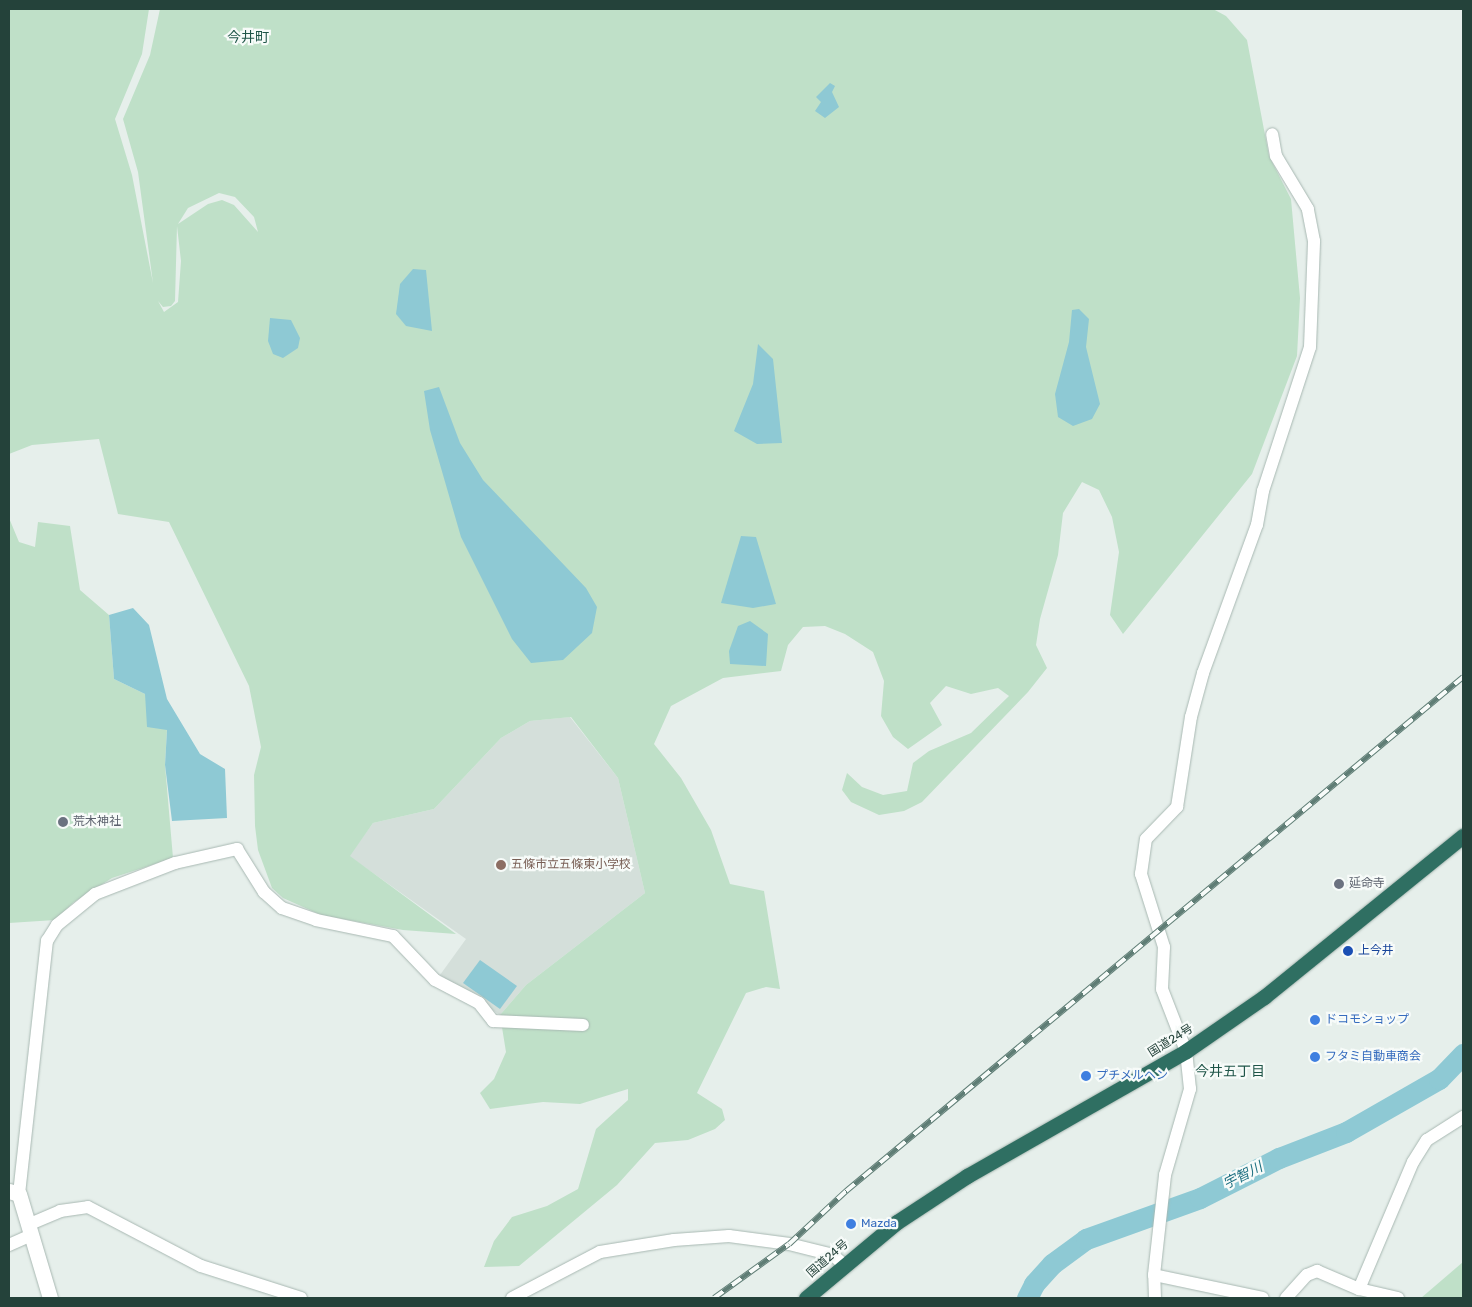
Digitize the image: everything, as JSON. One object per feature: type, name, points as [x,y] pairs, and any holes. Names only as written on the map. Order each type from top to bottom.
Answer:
[{"type":"highway","name":"国道24号","points":[[806,1298],[843,1264],[897,1222],[967,1176],[1186,1051],[1264,997],[1463,836]]},
{"type":"street","points":[[1155,1298],[1154,1275],[1165,1175],[1190,1089],[1186,1051],[1162,989],[1164,947],[1141,874],[1146,839],[1177,807],[1191,717],[1203,673],[1257,525],[1263,491],[1310,348],[1314,241],[1308,209],[1276,156],[1272,134]]},
{"type":"street","points":[[50,1298],[30,1230],[14,1193],[47,941],[57,925],[95,894],[116,883],[175,863],[237,849],[264,892],[282,908],[316,920],[393,936],[435,980],[479,1002],[492,1021],[583,1025]]},
{"type":"street","points":[[1359,1289],[1413,1162],[1427,1140],[1463,1117]]},
{"type":"street","points":[[9,1245],[60,1212],[88,1207],[201,1266],[301,1298]]},
{"type":"street","points":[[512,1298],[600,1252],[674,1240],[729,1236],[789,1244],[833,1255],[843,1264]]},
{"type":"street","points":[[1286,1298],[1307,1275],[1317,1270],[1359,1289],[1398,1298]]},
{"type":"street","points":[[1154,1275],[1263,1298]]},
{"type":"shaded area","name":"五條市立五條東小学校","points":[[570,717],[618,778],[645,893],[526,985],[500,1015],[440,975],[466,939],[349,856],[373,823],[434,809],[501,738],[530,721]]},
{"type":"green space","points":[[9,9],[149,9],[142,54],[115,119],[132,175],[153,283],[138,172],[123,119],[150,55],[160,9],[1213,9],[1226,16],[1247,40],[1269,156],[1291,199],[1300,298],[1297,356],[1252,474],[1123,634],[1110,615],[1119,552],[1112,517],[1099,490],[1082,482],[1063,513],[1058,555],[1040,619],[1036,645],[1047,668],[1028,692],[922,802],[904,811],[879,815],[851,802],[842,790],[847,773],[862,787],[883,795],[907,791],[913,763],[929,751],[971,733],[1009,696],[998,688],[971,694],[946,686],[930,703],[942,725],[908,749],[893,737],[881,716],[884,681],[873,652],[845,634],[825,626],[803,627],[788,645],[781,671],[723,678],[671,706],[654,744],[681,778],[711,830],[730,884],[764,891],[780,989],[766,987],[746,993],[697,1093],[722,1109],[725,1120],[715,1129],[688,1140],[655,1143],[617,1185],[519,1266],[484,1267],[494,1241],[512,1217],[547,1206],[578,1189],[596,1129],[628,1100],[628,1089],[580,1104],[543,1102],[490,1109],[480,1093],[494,1079],[506,1052],[500,1015],[526,985],[645,893],[618,778],[571,717],[530,721],[501,738],[434,809],[373,823],[350,856],[456,934],[403,930],[321,915],[283,898],[272,888],[258,850],[255,826],[254,775],[261,747],[249,686],[169,522],[118,514],[99,439],[32,445],[9,454]],"holes":[[[219,193],[235,197],[254,217],[258,232],[234,205],[222,200],[208,204],[178,224],[188,208]],[[177,226],[181,261],[178,302],[164,312],[158,301],[163,307],[171,306],[175,301]]]},
{"type":"green space","points":[[9,518],[19,542],[35,547],[38,522],[70,526],[80,590],[109,615],[114,679],[145,694],[167,729],[165,765],[173,858],[112,878],[74,902],[55,920],[9,923]]},
{"type":"green space","points":[[1463,1262],[1463,1298],[1421,1298]]},
{"type":"water","points":[[830,83],[835,86],[832,92],[839,107],[825,118],[815,111],[821,102],[816,97]]},
{"type":"water","points":[[413,269],[426,270],[432,331],[406,326],[396,314],[400,284]]},
{"type":"water","points":[[1079,309],[1089,319],[1086,347],[1100,404],[1092,419],[1073,426],[1058,417],[1055,394],[1069,342],[1072,310]]},
{"type":"water","points":[[270,318],[291,320],[300,338],[298,348],[283,358],[273,354],[268,341]]},
{"type":"water","points":[[758,344],[773,359],[782,443],[757,444],[734,431],[753,384]]},
{"type":"water","points":[[439,387],[460,443],[483,480],[586,588],[597,607],[592,633],[563,660],[531,663],[512,639],[461,537],[430,430],[424,391]]},
{"type":"water","points":[[741,536],[756,537],[776,604],[753,608],[721,603]]},
{"type":"water","points":[[133,608],[149,625],[167,699],[200,754],[225,769],[227,818],[172,821],[165,765],[167,730],[147,727],[145,694],[114,679],[109,615]]},
{"type":"water","points":[[750,621],[768,634],[766,666],[730,664],[729,651],[738,626]]},
{"type":"water","points":[[480,960],[517,986],[500,1009],[463,983]]},
{"type":"waterway","name":"宇智川","points":[[1027,1298],[1034,1284],[1052,1264],[1086,1239],[1200,1198],[1279,1158],[1346,1132],[1439,1079],[1463,1054]]},
{"type":"railway","points":[[714,1298],[789,1244],[846,1191],[1463,677]]},
{"type":"place","name":"荒木神社","points":[[63,822]]},
{"type":"place","name":"五條市立五條東小学校","points":[[501,865]]},
{"type":"place","name":"延命寺","points":[[1339,884]]},
{"type":"place","name":"上今井","points":[[1348,951]]},
{"type":"place","name":"ドコモショップ","points":[[1315,1020]]},
{"type":"place","name":"フタミ自動車商会","points":[[1315,1057]]},
{"type":"place","name":"プチメルヘン","points":[[1086,1076]]},
{"type":"place","name":"Mazda","points":[[851,1224]]},
{"type":"district","name":"今井町","points":[[248,38]]},
{"type":"district","name":"今井五丁目","points":[[1230,1072]]}]
